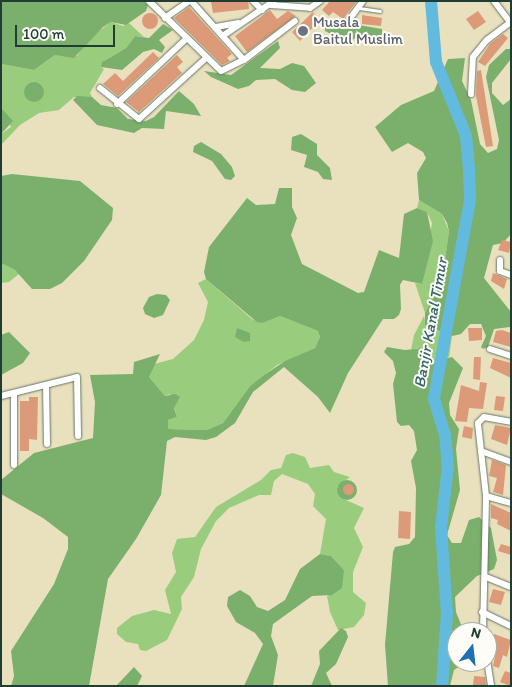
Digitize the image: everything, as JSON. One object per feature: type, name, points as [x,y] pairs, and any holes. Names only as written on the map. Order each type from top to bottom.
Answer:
[{"type":"street","points":[[149,1],[205,59],[221,72],[244,60],[296,21]]},
{"type":"street","points":[[166,18],[190,1],[216,26],[244,60]]},
{"type":"street","points":[[253,1],[262,10]]},
{"type":"street","points":[[224,35],[272,3],[310,8],[320,1]]},
{"type":"street","points":[[348,21],[363,1]]},
{"type":"street","points":[[471,94],[473,57],[487,40],[511,22],[494,1]]},
{"type":"street","points":[[216,26],[243,22]]},
{"type":"street","points":[[117,104],[186,39]]},
{"type":"street","points":[[100,88],[117,104],[140,118],[205,59]]},
{"type":"street","points":[[500,260],[500,271],[511,276]]},
{"type":"street","points":[[490,349],[511,356]]},
{"type":"street","points":[[1,396],[78,378],[78,436]]},
{"type":"street","points":[[46,385],[47,444]]},
{"type":"street","points":[[14,393],[14,465]]},
{"type":"street","points":[[482,622],[486,577],[486,496],[478,426],[484,417],[511,422]]},
{"type":"street","points":[[481,451],[511,462]]},
{"type":"street","points":[[486,496],[511,503]]},
{"type":"street","points":[[486,577],[511,587]]},
{"type":"street","points":[[482,612],[511,626]]},
{"type":"street","points":[[489,672],[492,686]]},
{"type":"lane","points":[[358,8],[380,11]]},
{"type":"green space","points":[[1,1],[144,1],[148,5],[146,11],[126,25],[111,22],[103,27],[74,58],[55,55],[34,70],[1,64]]},
{"type":"green space","points":[[329,20],[382,29],[382,42],[356,38],[347,42],[325,31],[325,23]]},
{"type":"green space","points":[[111,22],[123,26],[129,23],[144,37],[135,36],[126,48],[105,60],[101,67],[104,69],[90,93],[92,97],[74,97],[59,110],[39,113],[20,125],[1,145],[1,134],[11,127],[1,108],[1,64],[34,70],[55,55],[77,56],[91,37]]},
{"type":"green space","points":[[163,24],[173,30],[159,40],[165,47],[162,53],[154,49],[143,52],[122,70],[101,67],[102,62],[126,48],[135,36],[149,38]]},
{"type":"green space","points":[[278,41],[280,48],[260,68],[280,69],[292,63],[304,66],[316,83],[305,92],[292,90],[275,79],[256,80],[249,86],[238,89],[211,77],[204,71],[231,75]]},
{"type":"green space","points":[[506,49],[511,49],[511,59],[492,83],[492,93],[503,105],[511,99],[511,234],[503,243],[493,245],[484,278],[511,312],[511,327],[494,329],[488,347],[483,349],[481,347],[486,336],[481,324],[470,324],[461,334],[452,336],[425,325],[425,313],[442,281],[449,231],[447,223],[442,214],[419,200],[417,173],[426,158],[423,152],[408,143],[392,152],[375,127],[401,105],[434,91],[448,59],[465,58],[462,81],[471,100],[480,144],[488,153],[497,149],[499,140],[486,77],[489,65]]},
{"type":"green space","points":[[34,82],[41,85],[44,92],[41,99],[34,102],[27,99],[24,92],[27,85]]},
{"type":"green space","points":[[179,91],[194,104],[201,116],[166,111],[164,129],[142,128],[134,133],[97,125],[73,100],[77,96],[92,97],[101,105],[117,108],[128,119],[146,121],[154,117]]},
{"type":"green space","points":[[1,108],[13,121],[1,134]]},
{"type":"green space","points":[[301,134],[317,144],[317,155],[330,168],[332,180],[323,179],[318,172],[304,167],[307,155],[291,150],[292,137]]},
{"type":"green space","points":[[201,142],[221,154],[232,167],[235,176],[231,180],[225,179],[212,161],[193,152],[194,146]]},
{"type":"green space","points":[[12,174],[80,181],[113,208],[112,220],[84,261],[62,283],[50,289],[32,289],[15,270],[1,263],[1,176]]},
{"type":"green space","points":[[279,188],[292,188],[292,207],[297,218],[291,235],[302,264],[358,293],[364,292],[379,250],[399,258],[404,214],[417,208],[427,212],[433,241],[422,284],[403,280],[400,285],[401,309],[399,315],[394,319],[383,319],[348,373],[330,413],[318,397],[284,367],[253,392],[235,423],[216,437],[206,440],[175,437],[167,441],[161,495],[136,539],[108,579],[89,686],[11,686],[14,676],[11,651],[54,584],[68,549],[68,537],[43,518],[1,494],[1,480],[34,453],[93,438],[95,402],[90,375],[133,374],[134,362],[160,354],[149,377],[165,396],[175,394],[180,397],[174,408],[177,417],[168,420],[168,429],[207,430],[223,423],[250,386],[264,375],[285,361],[315,348],[320,337],[318,331],[280,316],[263,323],[257,322],[206,279],[204,272],[209,247],[247,198],[256,205],[275,204]]},
{"type":"green space","points":[[419,200],[442,214],[449,231],[442,281],[425,313],[415,283],[422,284],[432,223],[427,212],[417,208]]},
{"type":"green space","points":[[1,263],[19,274],[9,282],[1,283]]},
{"type":"green space","points":[[206,279],[252,319],[263,323],[280,316],[318,331],[320,337],[315,348],[277,365],[250,386],[223,423],[207,430],[168,429],[168,420],[177,417],[170,394],[165,396],[149,377],[154,364],[173,359],[194,340],[204,320],[208,302],[198,283]]},
{"type":"green space","points":[[157,294],[166,295],[170,300],[163,315],[154,318],[145,314],[143,308],[149,297]]},
{"type":"green space","points":[[424,316],[426,325],[452,336],[449,357],[433,362],[417,348],[411,350],[414,335]]},
{"type":"green space","points":[[237,328],[250,333],[250,341],[244,342],[235,337]]},
{"type":"green space","points":[[9,332],[30,353],[23,363],[1,375],[1,335]]},
{"type":"green space","points":[[387,347],[405,350],[424,348],[433,362],[452,357],[463,368],[449,403],[450,415],[459,429],[456,449],[460,490],[447,535],[452,543],[461,543],[469,520],[479,517],[491,528],[497,560],[494,569],[477,576],[455,597],[456,612],[460,622],[447,622],[447,672],[454,672],[450,686],[388,686],[385,645],[393,552],[395,547],[409,544],[415,537],[416,488],[411,461],[417,450],[414,431],[409,425],[401,426],[397,422],[393,384],[396,373],[393,361],[384,352]]},
{"type":"green space","points":[[293,453],[305,457],[310,468],[329,465],[334,472],[350,477],[337,487],[346,500],[364,508],[354,528],[363,547],[353,572],[353,592],[366,603],[364,615],[354,627],[338,630],[330,612],[327,596],[332,594],[344,570],[331,556],[320,554],[326,519],[313,506],[315,494],[308,484],[282,474],[274,481],[271,495],[259,495],[229,508],[216,521],[201,549],[194,577],[181,597],[182,609],[167,640],[146,651],[140,650],[138,644],[126,642],[117,634],[117,628],[132,616],[154,610],[171,614],[165,590],[176,572],[172,553],[177,539],[195,537],[216,507],[261,480],[271,470],[281,468],[286,455]]},
{"type":"green space","points":[[347,480],[354,483],[357,490],[354,497],[347,500],[340,497],[337,490],[340,483]]},
{"type":"green space","points":[[320,554],[331,556],[344,570],[342,588],[332,595],[312,596],[273,624],[271,636],[278,655],[273,686],[244,686],[263,644],[255,633],[236,622],[227,606],[228,597],[240,590],[250,596],[257,607],[268,611],[285,600],[300,569]]},
{"type":"green space","points":[[341,628],[346,631],[348,637],[336,664],[326,673],[332,686],[311,686],[320,664],[319,651]]},
{"type":"green space","points":[[134,667],[142,676],[137,686],[116,686]]},
{"type":"building","points":[[248,1],[249,9],[213,13],[211,2]]},
{"type":"building","points":[[330,1],[357,1],[343,19],[333,12],[329,16],[322,10]]},
{"type":"building","points":[[189,7],[232,54],[227,58],[230,61],[222,65],[174,18]]},
{"type":"building","points":[[270,10],[277,19],[288,11],[296,16],[247,52],[235,36]]},
{"type":"building","points":[[478,11],[486,22],[474,30],[466,19]]},
{"type":"building","points":[[313,12],[320,20],[300,41],[292,32]]},
{"type":"building","points":[[150,13],[158,21],[150,29],[142,21]]},
{"type":"building","points":[[362,15],[382,18],[381,26],[362,24]]},
{"type":"building","points":[[503,34],[508,38],[485,66],[478,62],[490,44]]},
{"type":"building","points":[[153,52],[159,58],[118,96],[103,84],[115,73],[123,81]]},
{"type":"building","points":[[177,55],[183,62],[177,67],[182,73],[139,112],[126,102]]},
{"type":"building","points":[[481,70],[493,146],[486,147],[476,96],[477,71]]},
{"type":"building","points":[[502,240],[511,242],[509,253],[498,250]]},
{"type":"building","points":[[493,273],[507,279],[504,289],[491,281]]},
{"type":"building","points":[[468,328],[482,328],[482,340],[469,341]]},
{"type":"building","points":[[502,330],[511,333],[511,347],[493,342],[496,331]]},
{"type":"building","points":[[474,357],[481,357],[480,380],[473,379]]},
{"type":"building","points":[[493,358],[511,363],[511,378],[490,368]]},
{"type":"building","points":[[480,382],[487,383],[483,409],[469,408],[467,422],[455,421],[461,385],[479,391]]},
{"type":"building","points":[[496,396],[505,397],[503,411],[494,410]]},
{"type":"building","points":[[29,397],[38,397],[37,440],[29,439],[29,451],[20,451],[20,401],[29,401]]},
{"type":"building","points":[[495,425],[511,428],[507,445],[491,439]]},
{"type":"building","points":[[464,426],[473,428],[472,439],[462,437]]},
{"type":"building","points":[[492,460],[506,465],[503,495],[493,492],[497,478],[489,476]]},
{"type":"building","points":[[348,483],[354,489],[348,495],[342,489]]},
{"type":"building","points":[[491,504],[511,513],[511,531],[497,524],[498,520],[491,518]]},
{"type":"building","points":[[399,511],[411,512],[410,539],[398,538]]},
{"type":"building","points":[[501,544],[511,547],[511,555],[498,551]]},
{"type":"building","points":[[493,589],[505,592],[501,605],[489,602]]},
{"type":"building","points":[[497,635],[511,640],[507,657],[503,655],[499,668],[497,667]]},
{"type":"building","points":[[505,671],[511,673],[511,686],[500,682]]},
{"type":"building","points":[[474,676],[485,677],[486,686],[473,686]]},
{"type":"waterway","name":"Banjir Kanal Timur","points":[[431,1],[436,62],[466,136],[470,200],[434,399],[445,434],[448,466],[441,528],[447,613],[442,686]]},
{"type":"place","name":"Musala Baitul Muslim","points":[[303,31]]}]
